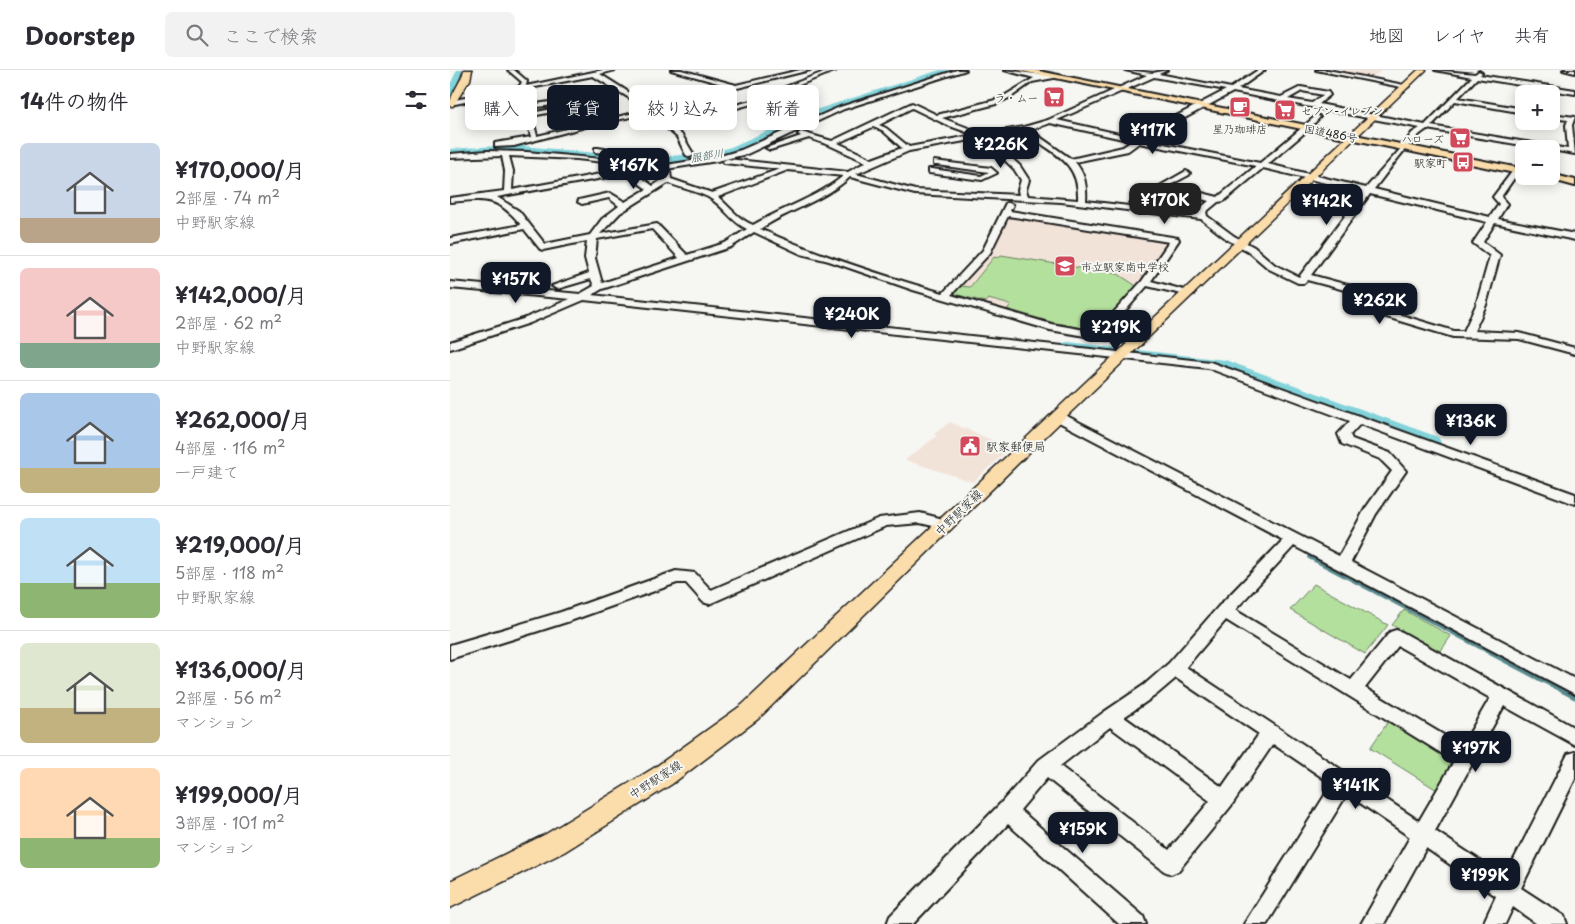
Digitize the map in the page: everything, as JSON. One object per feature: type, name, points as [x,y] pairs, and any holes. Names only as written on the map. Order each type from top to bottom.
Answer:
[{"type":"highway","name":"国道486号","points":[[1021,70],[1057,74]]},
{"type":"highway","name":"国道486号","points":[[1033,70],[1515,169]]},
{"type":"highway","points":[[1560,177],[1575,181]]},
{"type":"highway","points":[[1560,179],[1575,181]]},
{"type":"main road","points":[[451,103],[466,80],[468,70]]},
{"type":"main road","name":"中野駅家線","points":[[450,895],[554,843],[663,776],[750,712],[1422,70]]},
{"type":"street","points":[[512,70],[525,82],[524,85]]},
{"type":"street","points":[[537,85],[612,70]]},
{"type":"street","points":[[674,70],[731,85]]},
{"type":"street","points":[[737,86],[792,71],[807,70]]},
{"type":"street","points":[[737,107],[768,98],[834,70]]},
{"type":"street","points":[[824,107],[940,70]]},
{"type":"street","points":[[493,148],[505,153],[577,157],[636,165],[732,156],[842,108],[962,70]]},
{"type":"street","points":[[1007,70],[1041,77]]},
{"type":"street","points":[[1047,70],[1057,74]]},
{"type":"street","points":[[1128,70],[1515,144]]},
{"type":"street","points":[[450,346],[538,316],[583,297],[598,288],[728,245],[755,230],[777,214],[836,185],[849,174],[872,162],[907,150],[1025,129],[1050,121],[1164,70]]},
{"type":"street","points":[[1071,161],[1125,149],[1159,127],[1232,90],[1262,70]]},
{"type":"street","points":[[1319,70],[1406,86]]},
{"type":"street","points":[[1438,70],[1575,92]]},
{"type":"street","points":[[727,161],[849,174],[903,190],[1082,202],[1203,217],[1272,267],[1301,282],[1368,191],[1406,147],[1414,134],[1427,126],[1481,70]]},
{"type":"street","points":[[1566,70],[1575,71]]},
{"type":"street","points":[[595,74],[629,94]]},
{"type":"street","points":[[916,93],[929,82],[948,74]]},
{"type":"street","points":[[937,117],[1001,100],[1023,84],[1041,77],[1057,74]]},
{"type":"street","points":[[769,78],[798,84]]},
{"type":"street","points":[[1283,99],[1301,88],[1328,94],[1314,105]]},
{"type":"street","points":[[584,98],[590,104],[528,111],[584,98]]},
{"type":"street","points":[[1453,98],[1515,109]]},
{"type":"street","points":[[451,103],[465,100]]},
{"type":"street","points":[[832,143],[873,125],[911,102],[949,124],[984,136],[1016,168],[1025,180],[1020,197],[1004,213],[987,251],[945,296]]},
{"type":"street","points":[[450,156],[534,138],[629,112]]},
{"type":"street","points":[[1164,186],[1215,200],[1221,199],[1308,127],[1317,117]]},
{"type":"street","points":[[1560,117],[1574,119]]},
{"type":"street","points":[[1560,150],[1573,152],[1574,137],[1569,125],[1574,119]]},
{"type":"street","points":[[1050,121],[1261,165],[1491,220],[1575,237]]},
{"type":"street","points":[[873,125],[884,129],[907,150]]},
{"type":"street","points":[[1025,129],[1071,161],[1080,170],[1084,188],[1082,202]]},
{"type":"street","points":[[532,130],[534,138]]},
{"type":"street","points":[[672,130],[680,136],[690,155]]},
{"type":"street","points":[[775,137],[792,132],[809,136],[832,143],[872,162]]},
{"type":"street","points":[[598,288],[589,256],[593,238],[604,222],[624,206],[654,190],[684,170],[727,161],[809,136]]},
{"type":"street","points":[[934,145],[945,152],[937,163],[932,171],[982,178],[993,172],[991,170],[937,163]]},
{"type":"street","points":[[450,200],[490,196],[627,171],[709,154],[736,146]]},
{"type":"street","points":[[450,150],[578,148]]},
{"type":"street","points":[[590,149],[653,158],[668,163],[690,155],[709,154]]},
{"type":"street","points":[[505,153],[509,171],[508,192]]},
{"type":"street","points":[[667,180],[668,163]]},
{"type":"street","points":[[712,196],[769,174],[792,168]]},
{"type":"street","points":[[627,171],[654,190]]},
{"type":"street","points":[[1134,203],[1186,173]]},
{"type":"street","points":[[1468,333],[1478,318],[1488,276],[1496,255],[1478,243],[1503,204],[1497,197],[1515,176]]},
{"type":"street","points":[[667,180],[712,196],[727,208],[738,222],[804,252],[1050,327],[1098,336],[1129,350]]},
{"type":"street","points":[[582,202],[610,195],[624,206]]},
{"type":"street","points":[[490,196],[516,213],[543,247],[654,226],[685,259]]},
{"type":"street","points":[[1203,217],[1202,211],[1215,200]]},
{"type":"street","points":[[1004,213],[1173,238],[1175,240],[1145,283],[1098,336]]},
{"type":"street","points":[[450,241],[527,226]]},
{"type":"street","points":[[557,286],[594,275]]},
{"type":"street","points":[[1305,276],[1376,296],[1370,307],[1374,310],[1453,334],[1520,336],[1575,351]]},
{"type":"street","points":[[1145,283],[1190,293]]},
{"type":"street","points":[[450,285],[1129,350],[1210,365],[1575,499]]},
{"type":"street","points":[[1058,417],[1196,490],[1343,563],[1575,687]]},
{"type":"street","points":[[1343,563],[1370,512],[1399,471],[1386,456],[1346,441],[1344,434],[1358,419]]},
{"type":"street","points":[[450,652],[564,617],[676,577],[690,577],[709,598],[884,521],[920,518],[946,524]]},
{"type":"street","points":[[898,924],[1007,811],[1046,766],[1110,717],[1150,690],[1175,668],[1224,611],[1294,538]]},
{"type":"street","points":[[1224,611],[1465,758]]},
{"type":"street","points":[[1353,690],[1396,636],[1575,737]]},
{"type":"street","points":[[1175,668],[1556,924]]},
{"type":"street","points":[[1372,924],[1500,696]]},
{"type":"street","points":[[1110,717],[1224,800]]},
{"type":"street","points":[[1046,766],[1171,864],[1224,800],[1271,732]]},
{"type":"street","points":[[1494,924],[1508,891],[1575,760]]},
{"type":"street","points":[[1255,924],[1344,781]]},
{"type":"street","points":[[1007,811],[1135,924]]},
{"type":"shaded area","points":[[1328,70],[1382,70],[1370,79]]},
{"type":"shaded area","name":"市立駅家南中学校","points":[[1009,215],[1172,242],[1126,303],[1096,330],[1092,331],[1052,324],[951,294],[990,250]]},
{"type":"shaded area","points":[[950,422],[1010,448],[973,482],[905,460],[937,436],[934,434]]},
{"type":"green space","points":[[1001,255],[1118,274],[1138,287],[1126,303],[1121,303],[1095,329],[1091,330],[1051,322],[1007,309],[1011,305],[988,299],[985,302],[955,294],[960,286],[970,287],[994,257],[999,258]]},
{"type":"green space","points":[[1314,584],[1388,625],[1365,654],[1290,610]]},
{"type":"green space","points":[[1404,610],[1451,636],[1440,652],[1392,625]]},
{"type":"green space","points":[[1390,719],[1455,759],[1437,790],[1370,748]]},
{"type":"waterway","points":[[450,95],[462,70]]},
{"type":"waterway","name":"服部川","points":[[450,153],[512,149],[649,162],[714,156],[735,150],[816,113],[950,70]]},
{"type":"waterway","points":[[1068,347],[1218,364],[1431,442]]},
{"type":"waterway","points":[[1309,557],[1493,654]]},
{"type":"waterway","points":[[1491,653],[1575,697]]},
{"type":"place","name":"ラ・ムー","points":[[1054,97]]},
{"type":"place","name":"星乃珈琲店","points":[[1240,107]]},
{"type":"place","name":"セブン-イレブン","points":[[1285,110]]},
{"type":"place","name":"ハローズ","points":[[1460,138]]},
{"type":"place","name":"駅家町","points":[[1463,162]]},
{"type":"place","name":"市立駅家南中学校","points":[[1065,266]]},
{"type":"place","name":"駅家郵便局","points":[[970,446]]}]
